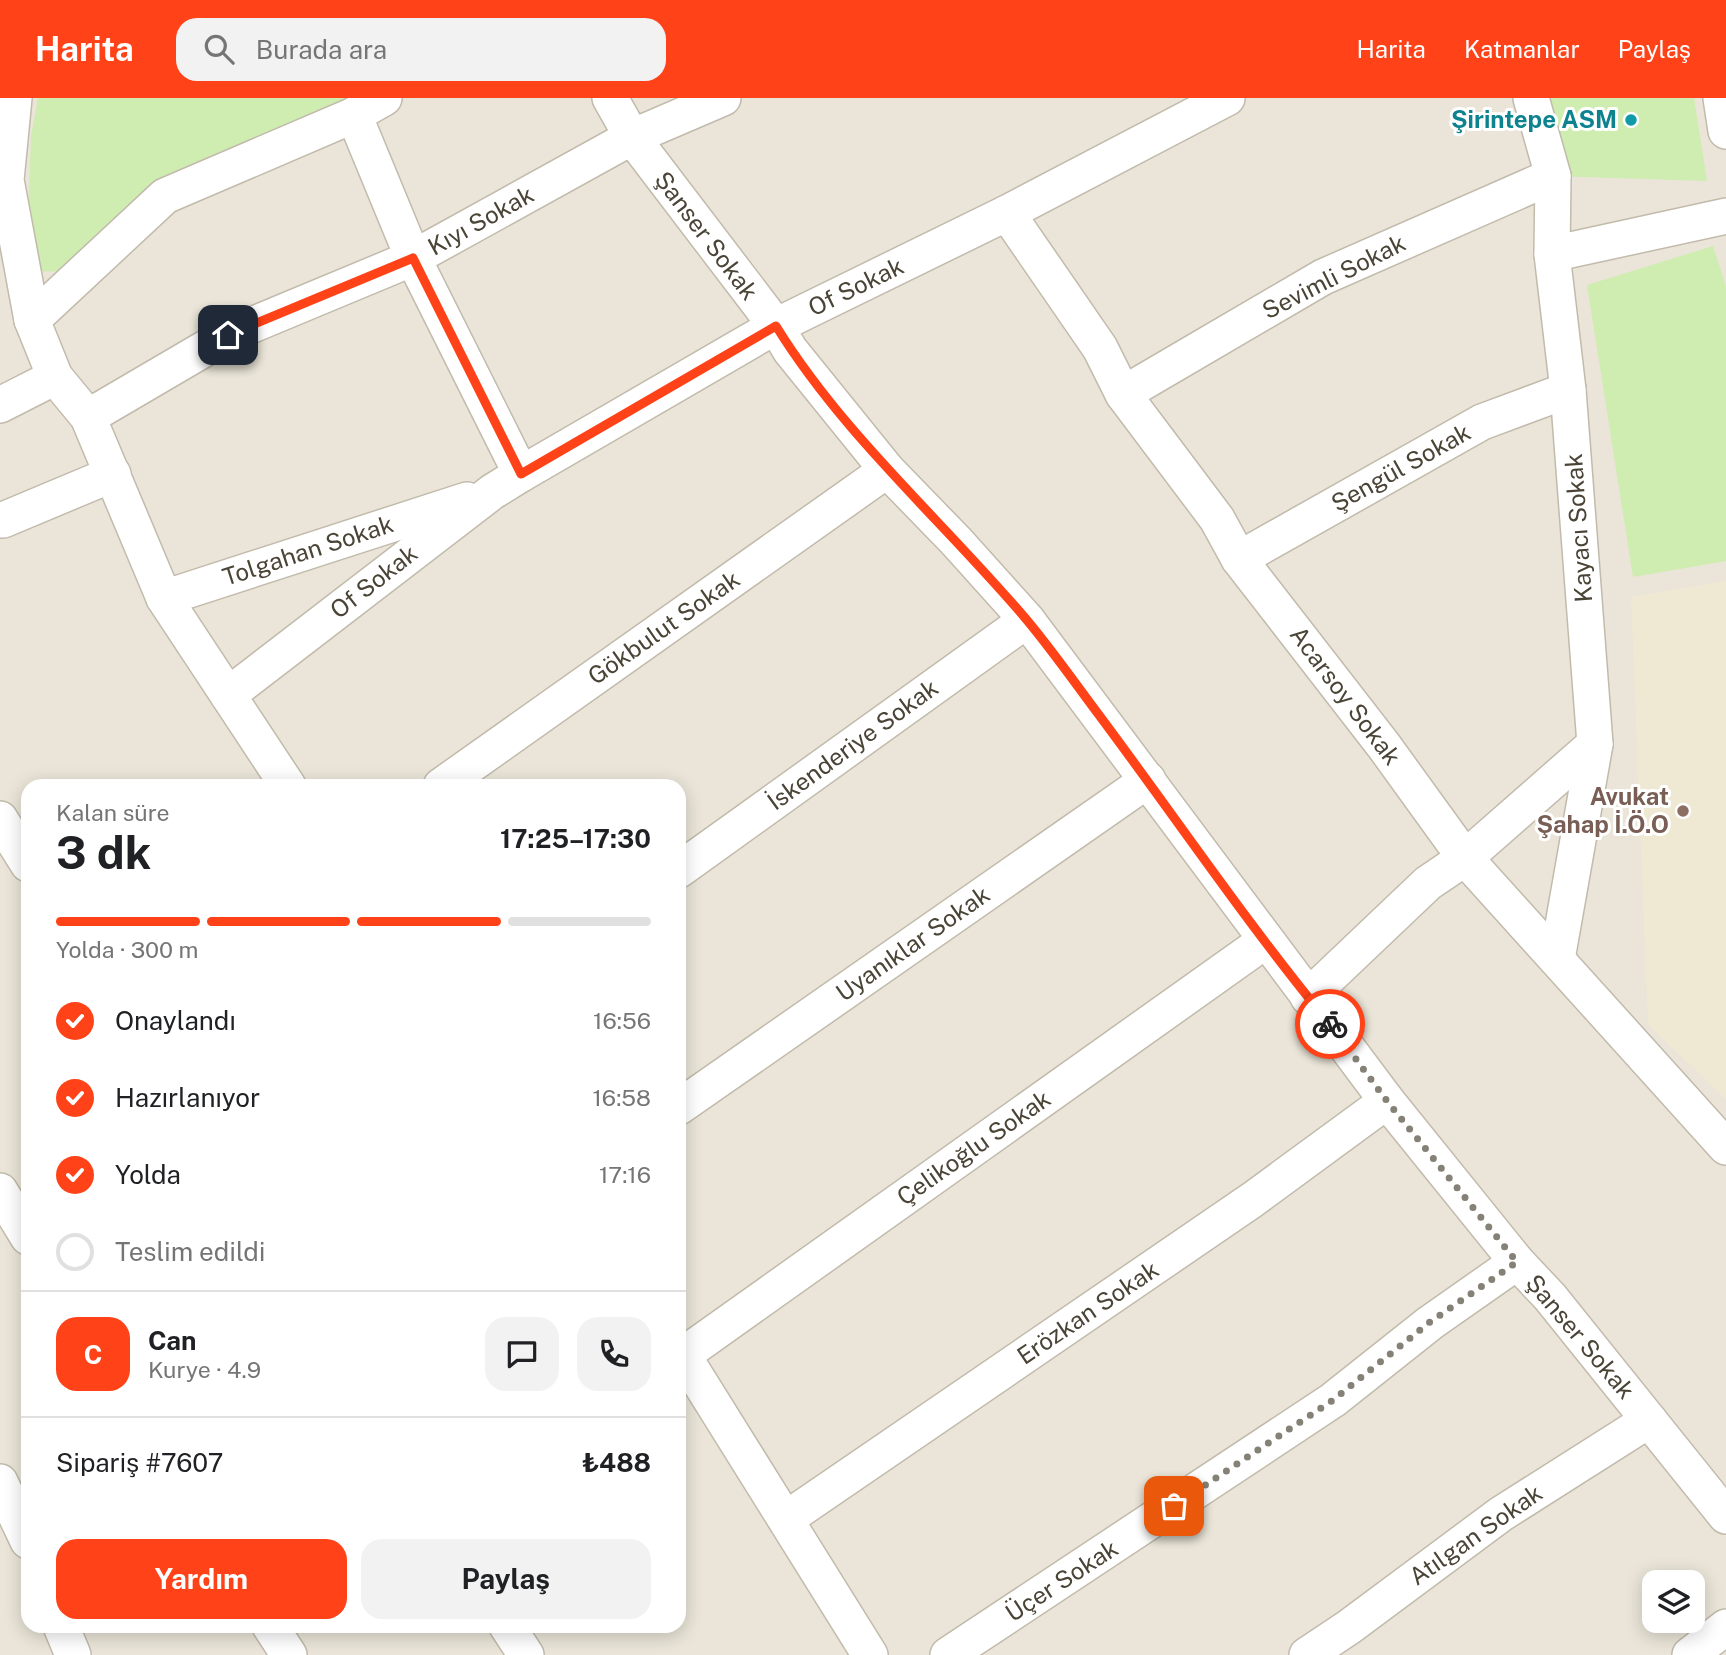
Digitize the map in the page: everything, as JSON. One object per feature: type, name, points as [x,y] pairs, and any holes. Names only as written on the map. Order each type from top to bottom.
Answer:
[{"type":"street","points":[[14,98],[6,180],[32,320]]},
{"type":"street","points":[[32,320],[165,196],[354,115],[384,98]]},
{"type":"street","name":"Şanser Sokak","points":[[610,98],[632,137],[776,326],[790,350],[887,470],[1027,620],[1387,1101],[1517,1262],[1550,1297],[1726,1516]]},
{"type":"street","name":"Kıyı Sokak","points":[[88,417],[228,335],[413,258],[632,137],[723,98]]},
{"type":"street","name":"Of Sokak","points":[[228,695],[492,492],[521,474],[776,326],[1007,213],[1227,98]]},
{"type":"street","name":"Kayacı Sokak","points":[[1531,98],[1553,176],[1552,254],[1568,390],[1595,744],[1557,959]]},
{"type":"street","points":[[1721,98],[1726,131]]},
{"type":"street","points":[[354,115],[413,258],[521,474]]},
{"type":"street","name":"Sevimli Sokak","points":[[1123,394],[1323,277],[1553,176]]},
{"type":"street","name":"Acarsoy Sokak","points":[[1007,213],[1100,348],[1123,394],[1217,519],[1240,559],[1384,746],[1465,858],[1726,1147]]},
{"type":"street","points":[[1552,254],[1726,216]]},
{"type":"street","points":[[0,222],[32,320],[55,376],[88,417],[164,598],[283,779]]},
{"type":"street","points":[[0,405],[55,376]]},
{"type":"street","name":"Şengül Sokak","points":[[1240,559],[1482,422],[1568,390]]},
{"type":"street","name":"Gökbulut Sokak","points":[[451,779],[887,470]]},
{"type":"street","points":[[1,518],[113,474]]},
{"type":"street","name":"Tolgahan Sokak","points":[[164,598],[492,492]]},
{"type":"street","name":"İskenderiye Sokak","points":[[686,865],[1027,620]]},
{"type":"street","points":[[1308,997],[1428,883],[1465,858],[1595,744]]},
{"type":"street","name":"Uyanıklar Sokak","points":[[686,1102],[1148,780]]},
{"type":"street","points":[[0,818],[21,852]]},
{"type":"street","name":"Çelikoğlu Sokak","points":[[686,1348],[1265,940]]},
{"type":"street","name":"Erözkan Sokak","points":[[786,1519],[1252,1200],[1387,1101]]},
{"type":"street","points":[[0,1191],[21,1226]]},
{"type":"street","name":"Üçer Sokak","points":[[948,1655],[1333,1400],[1430,1322],[1517,1262]]},
{"type":"street","points":[[686,1360],[870,1655]]},
{"type":"street","name":"Atılgan Sokak","points":[[1307,1655],[1501,1514],[1649,1420]]},
{"type":"street","points":[[0,1482],[21,1526]]},
{"type":"street","points":[[1690,1655],[1726,1627]]},
{"type":"street","points":[[64,1633],[73,1655]]},
{"type":"street","points":[[275,1633],[289,1655]]},
{"type":"street","points":[[512,1633],[526,1655]]},
{"type":"shaded area","points":[[0,98],[1726,98],[1726,1655],[0,1655]]},
{"type":"shaded area","name":"Avukat Şahap İ.Ö.O","points":[[1726,581],[1726,1099],[1648,1025],[1631,597]]},
{"type":"green space","points":[[38,98],[387,98],[165,196],[82,272],[26,271],[31,137]]},
{"type":"green space","points":[[1536,98],[1694,98],[1707,181],[1553,176]]},
{"type":"green space","points":[[1713,246],[1726,286],[1726,561],[1633,577],[1587,285]]},
{"type":"way so far","points":[[1174,1506],[1333,1400],[1430,1322],[1517,1262],[1387,1101],[1330,1024]]},
{"type":"place","name":"Şirintepe ASM","points":[[1631,120]]},
{"type":"place","name":"Avukat Şahap İ.Ö.O","points":[[1683,811]]},
{"type":"route","points":[[228,335],[413,258],[521,474],[776,326],[790,350],[887,470],[1027,620],[1330,1024]]}]
